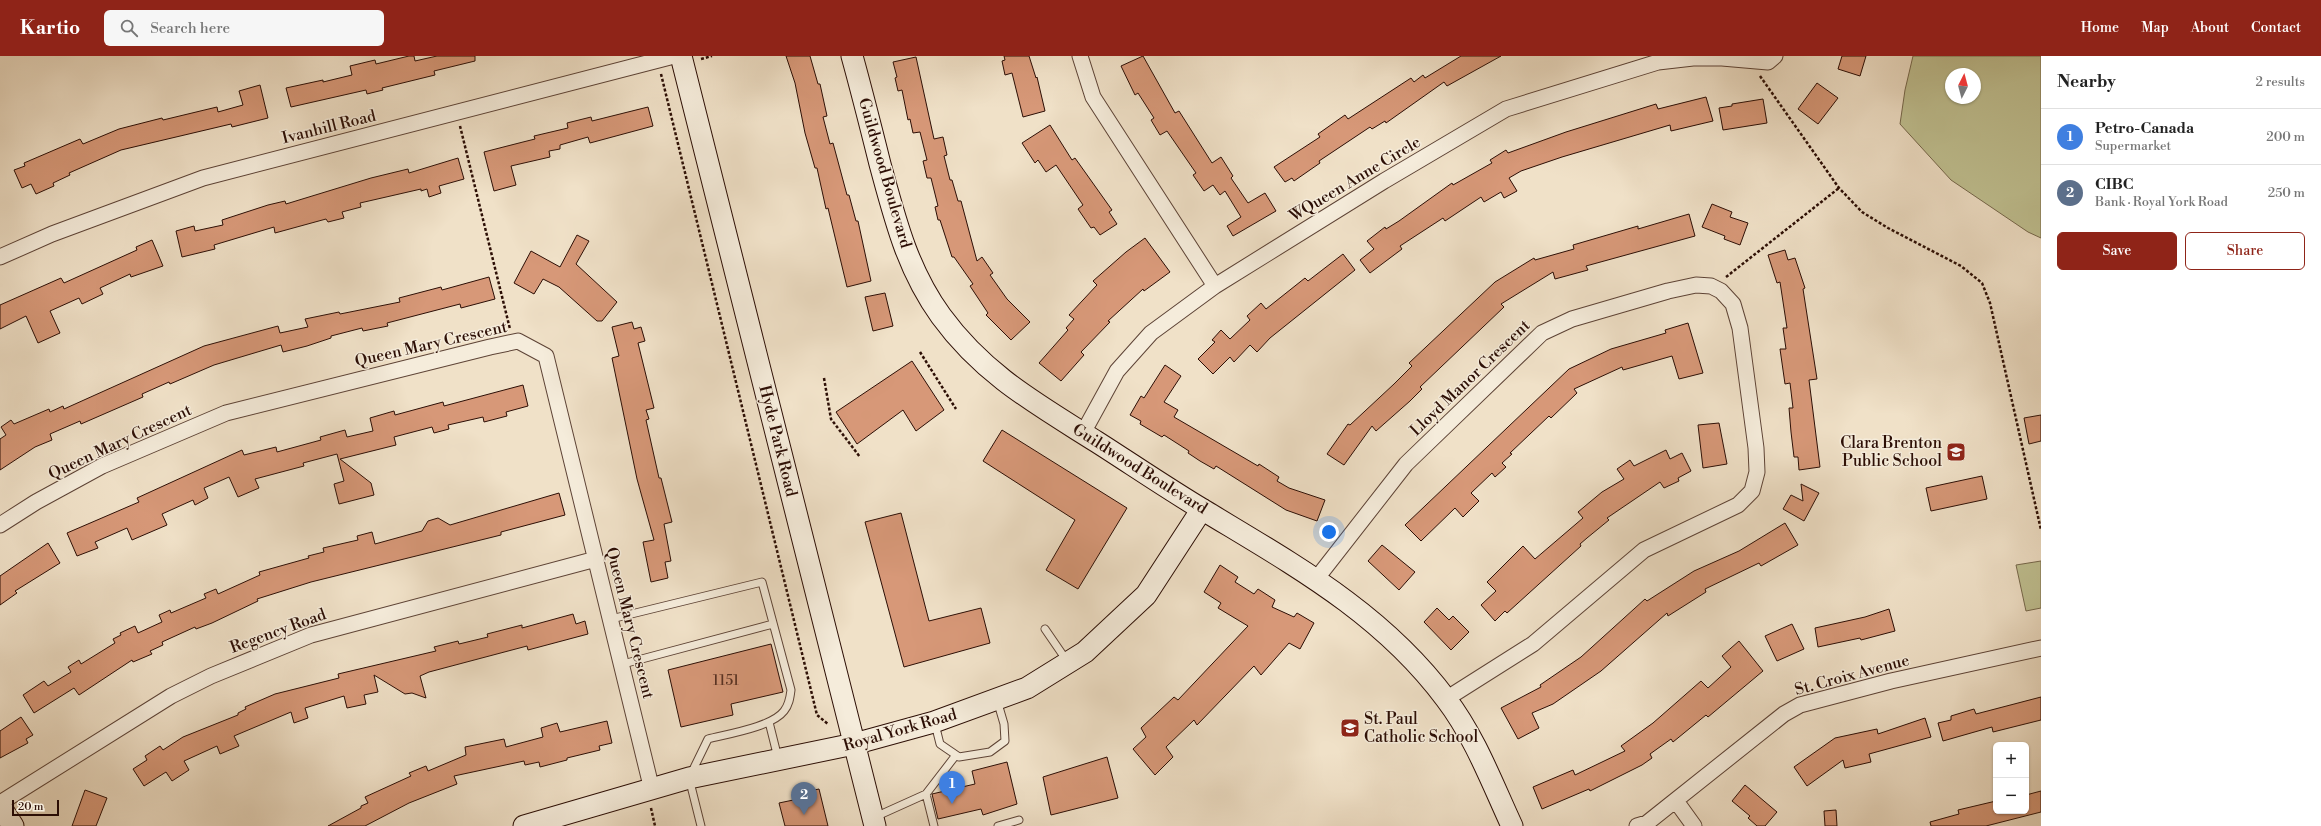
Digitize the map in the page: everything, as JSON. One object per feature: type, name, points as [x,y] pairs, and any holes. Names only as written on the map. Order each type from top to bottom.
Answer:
[{"type":"street","name":"Ivanhill Road","points":[[0,257],[52,234],[203,178],[674,56]]},
{"type":"street","name":"Hyde Park Road","points":[[681,56],[874,822]]},
{"type":"street","name":"Guildwood Boulevard","points":[[852,56],[899,235],[916,273],[941,315],[977,359],[1002,380],[1083,433],[1202,509],[1317,578],[1382,628],[1446,699],[1476,748],[1512,826]]},
{"type":"street","points":[[1080,56],[1093,97],[1215,286]]},
{"type":"street","name":"WQueen Anne Circle","points":[[1083,433],[1117,371],[1151,333],[1215,286],[1384,181],[1506,109],[1658,62],[1700,58],[1768,62],[1774,56]]},
{"type":"street","name":"Lloyd Manor Crescent","points":[[1317,578],[1406,464],[1542,333],[1572,319],[1668,291],[1696,285],[1711,286],[1721,291],[1733,304],[1740,328],[1756,448],[1757,472],[1752,491],[1738,505],[1644,550],[1533,644],[1446,699]]},
{"type":"street","name":"Queen Mary Crescent","points":[[0,525],[36,502],[102,466],[226,413],[490,346],[518,341],[546,356],[652,790]]},
{"type":"street","name":"Royal York Road","points":[[524,826],[690,778],[854,744],[934,722],[1027,688],[1085,652],[1146,595],[1202,509]]},
{"type":"street","name":"Regency Road","points":[[0,802],[171,696],[211,676],[304,638],[596,559]]},
{"type":"street","name":"St. Croix Avenue","points":[[1637,826],[1647,823],[1784,714],[1800,705],[1891,681],[2041,648]]},
{"type":"street","points":[[1676,801],[1694,826]]},
{"type":"street","points":[[0,806],[13,826]]},
{"type":"lane","points":[[611,619],[762,582],[790,690],[790,700],[784,712],[769,722],[708,739],[690,778],[701,826]]},
{"type":"lane","points":[[622,664],[773,624]]},
{"type":"lane","points":[[1045,629],[1068,662]]},
{"type":"lane","points":[[934,722],[940,744],[959,757],[990,752],[1005,741],[1004,724],[996,700]]},
{"type":"lane","points":[[769,722],[779,760]]},
{"type":"lane","points":[[874,822],[926,794],[956,755]]},
{"type":"lane","points":[[926,794],[934,826]]},
{"type":"lane","points":[[998,826],[1019,820]]},
{"type":"path","points":[[658,60],[817,715],[828,724]]},
{"type":"path","points":[[1759,75],[1839,188],[1862,212],[1888,228],[1961,266],[1982,284],[1990,303],[2041,530]]},
{"type":"path","points":[[459,123],[510,331]]},
{"type":"path","points":[[1723,279],[1839,188]]},
{"type":"path","points":[[920,352],[956,409]]},
{"type":"path","points":[[824,378],[831,419],[860,457]]},
{"type":"green space","points":[[1913,56],[2041,56],[2041,238],[2028,232],[1951,180],[1900,124],[1905,90]]},
{"type":"green space","points":[[2041,561],[2041,608],[2026,611],[2016,565]]},
{"type":"building","points":[[414,56],[415,61],[437,56],[475,56],[475,61],[434,71],[435,75],[382,88],[383,90],[367,94],[366,90],[291,107],[286,88],[323,80],[323,82],[352,75],[350,66],[375,60],[376,64]]},
{"type":"building","points":[[786,56],[810,56],[818,84],[820,84],[827,116],[823,117],[830,144],[833,143],[847,195],[849,195],[856,221],[858,221],[871,281],[847,287],[828,208],[826,209],[817,168],[815,168],[805,133],[795,83]]},
{"type":"building","points":[[1004,56],[1029,56],[1036,78],[1037,77],[1045,111],[1023,117],[1012,73],[1005,75],[1002,61],[1005,60]]},
{"type":"building","points":[[1143,56],[1175,113],[1179,111],[1212,163],[1221,157],[1233,176],[1231,178],[1248,203],[1265,193],[1276,211],[1233,236],[1227,226],[1241,217],[1225,191],[1220,195],[1213,185],[1204,191],[1193,175],[1196,173],[1167,131],[1160,135],[1151,120],[1154,118],[1138,93],[1135,95],[1121,66]]},
{"type":"building","points":[[1461,56],[1501,56],[1447,86],[1444,82],[1386,123],[1385,121],[1372,129],[1370,127],[1319,161],[1320,163],[1294,181],[1292,178],[1285,182],[1274,167],[1320,137],[1318,134],[1345,115],[1348,119],[1411,78],[1414,82],[1423,75],[1425,78]]},
{"type":"building","points":[[1842,56],[1866,56],[1860,76],[1838,69]]},
{"type":"building","points":[[916,57],[934,139],[943,137],[947,155],[944,156],[950,180],[952,180],[958,201],[961,201],[977,261],[982,257],[993,273],[990,275],[1007,299],[1030,322],[1011,340],[986,315],[988,313],[970,286],[973,284],[954,257],[952,257],[940,220],[938,220],[935,207],[938,206],[931,178],[927,178],[923,161],[927,160],[920,132],[913,133],[910,119],[908,120],[902,90],[898,91],[895,78],[897,77],[893,62]]},
{"type":"building","points":[[1817,83],[1838,98],[1818,124],[1798,109]]},
{"type":"building","points":[[260,85],[268,118],[232,127],[231,124],[121,150],[69,173],[70,175],[53,183],[54,186],[36,194],[31,184],[22,188],[14,170],[25,166],[24,163],[80,139],[83,144],[119,129],[162,118],[163,120],[217,107],[218,112],[243,105],[239,91]]},
{"type":"building","points":[[1706,97],[1713,121],[1671,131],[1670,125],[1562,157],[1521,171],[1509,178],[1517,191],[1504,198],[1501,192],[1484,202],[1481,197],[1445,221],[1443,218],[1400,246],[1402,249],[1370,273],[1360,260],[1374,249],[1367,241],[1385,227],[1386,229],[1399,221],[1452,183],[1453,185],[1492,163],[1490,160],[1506,150],[1508,153],[1566,132],[1656,104],[1658,109]]},
{"type":"building","points":[[1763,99],[1767,123],[1723,130],[1719,108],[1732,106],[1732,104]]},
{"type":"building","points":[[648,107],[653,126],[590,143],[588,137],[560,145],[560,149],[549,151],[550,157],[511,166],[516,185],[494,191],[484,152],[535,139],[534,136],[568,128],[567,123],[591,117],[592,121]]},
{"type":"building","points":[[1050,125],[1072,160],[1075,158],[1112,210],[1109,212],[1117,224],[1100,235],[1094,227],[1091,228],[1078,209],[1083,205],[1056,165],[1046,172],[1038,160],[1035,163],[1022,143]]},
{"type":"building","points":[[458,158],[464,179],[439,186],[441,193],[429,197],[427,189],[421,191],[421,189],[360,203],[361,207],[342,212],[344,218],[328,222],[326,219],[275,233],[274,227],[214,245],[215,249],[182,257],[176,231],[194,226],[195,231],[223,225],[222,220],[268,205],[285,201],[286,204],[371,178],[408,169],[409,173]]},
{"type":"building","points":[[1712,204],[1732,212],[1730,217],[1748,223],[1740,245],[1724,239],[1725,236],[1702,227]]},
{"type":"building","points":[[1689,214],[1695,236],[1586,266],[1588,270],[1555,279],[1553,272],[1501,304],[1504,307],[1420,387],[1422,389],[1410,401],[1376,431],[1372,426],[1344,465],[1327,454],[1348,424],[1350,425],[1394,384],[1412,366],[1409,363],[1495,282],[1534,258],[1535,260],[1574,249],[1573,245],[1638,226],[1638,229]]},
{"type":"building","points":[[577,235],[589,241],[576,264],[617,302],[602,321],[597,321],[559,287],[543,279],[534,294],[514,283],[531,251],[560,267]]},
{"type":"building","points":[[1145,238],[1170,272],[1144,291],[1143,289],[1108,321],[1110,322],[1081,352],[1084,355],[1061,381],[1039,363],[1068,330],[1066,328],[1074,319],[1069,315],[1097,285],[1093,281],[1126,252]]},
{"type":"building","points":[[152,240],[163,266],[131,277],[130,274],[100,288],[103,294],[82,304],[79,298],[50,311],[60,333],[38,343],[26,316],[0,329],[0,305],[61,278],[64,283],[137,250],[136,247]]},
{"type":"building","points":[[1785,250],[1788,260],[1795,258],[1805,288],[1803,289],[1817,379],[1809,380],[1820,467],[1799,470],[1798,457],[1794,457],[1791,432],[1789,408],[1793,408],[1790,383],[1785,384],[1780,349],[1786,349],[1783,328],[1787,328],[1780,282],[1777,283],[1768,255]]},
{"type":"building","points":[[1343,254],[1355,270],[1270,338],[1257,352],[1250,345],[1234,362],[1230,357],[1213,374],[1198,359],[1215,342],[1212,340],[1221,330],[1230,339],[1250,320],[1247,316],[1261,303],[1266,309],[1305,278],[1308,281]]},
{"type":"building","points":[[489,277],[495,299],[461,308],[460,304],[387,323],[388,326],[363,331],[362,328],[331,336],[331,338],[307,346],[283,352],[281,345],[214,365],[170,384],[169,382],[142,394],[143,397],[81,424],[80,421],[50,434],[52,440],[35,447],[0,470],[0,439],[6,435],[1,427],[11,420],[14,424],[49,409],[50,412],[63,406],[64,409],[204,346],[278,326],[280,333],[308,327],[305,319],[339,312],[340,314],[400,302],[399,298],[441,287],[442,290]]},
{"type":"building","points":[[885,293],[893,326],[873,331],[865,297]]},
{"type":"building","points":[[632,322],[634,329],[641,327],[645,341],[638,343],[654,408],[646,410],[649,419],[646,420],[659,478],[661,478],[672,522],[664,524],[671,561],[665,562],[668,578],[651,582],[643,542],[654,540],[637,479],[612,358],[619,356],[612,327]]},
{"type":"building","points":[[1688,323],[1703,373],[1679,379],[1672,356],[1623,370],[1622,367],[1574,389],[1577,393],[1551,418],[1549,416],[1510,453],[1512,454],[1502,463],[1506,467],[1495,477],[1492,473],[1471,493],[1479,501],[1463,517],[1455,508],[1421,541],[1405,525],[1569,369],[1611,349],[1666,333],[1665,330]]},
{"type":"building","points":[[912,361],[944,410],[916,431],[903,410],[857,444],[836,412]]},
{"type":"building","points":[[1165,365],[1181,376],[1164,402],[1178,410],[1174,417],[1258,466],[1259,464],[1279,477],[1277,481],[1289,488],[1325,500],[1317,521],[1286,510],[1216,466],[1214,469],[1200,461],[1188,453],[1189,451],[1164,435],[1162,437],[1140,424],[1141,421],[1130,415],[1141,396],[1144,398]]},
{"type":"building","points":[[523,385],[528,406],[506,412],[507,416],[484,422],[483,417],[448,425],[449,429],[434,433],[432,427],[394,437],[396,445],[340,459],[371,483],[374,495],[339,504],[334,484],[344,481],[337,454],[303,463],[304,466],[255,479],[259,488],[238,497],[229,477],[204,488],[208,498],[195,505],[193,500],[162,514],[167,525],[132,540],[127,528],[95,542],[98,548],[77,556],[67,533],[139,502],[137,498],[242,450],[244,455],[276,447],[277,452],[321,440],[320,437],[345,430],[347,437],[373,431],[370,418],[394,411],[395,415],[443,402],[444,406]]},
{"type":"building","points":[[2041,415],[2041,441],[2029,444],[2024,418]]},
{"type":"building","points":[[1719,423],[1727,464],[1703,468],[1698,425]]},
{"type":"building","points":[[1002,430],[1127,508],[1078,589],[1046,570],[1075,520],[983,461]]},
{"type":"building","points":[[1666,450],[1670,459],[1682,453],[1691,471],[1678,478],[1679,481],[1664,488],[1660,482],[1607,518],[1609,520],[1580,544],[1581,546],[1507,613],[1505,611],[1495,621],[1481,605],[1496,591],[1487,582],[1523,546],[1535,559],[1583,518],[1578,512],[1602,492],[1624,479],[1617,469],[1630,460],[1634,466]]},
{"type":"building","points":[[1982,476],[1987,499],[1931,511],[1926,488]]},
{"type":"building","points":[[1801,484],[1819,493],[1804,521],[1783,509],[1791,495],[1803,501]]},
{"type":"building","points":[[559,493],[565,515],[501,532],[501,535],[311,582],[257,599],[258,601],[212,623],[196,629],[195,627],[162,642],[163,645],[150,651],[152,654],[133,662],[132,660],[79,695],[74,688],[34,713],[23,695],[44,681],[48,686],[71,672],[68,667],[79,660],[81,664],[115,643],[113,639],[121,635],[120,633],[135,626],[138,633],[162,622],[159,615],[170,610],[171,613],[206,598],[204,594],[216,589],[218,594],[260,575],[259,572],[309,558],[308,556],[324,552],[323,548],[358,540],[357,536],[372,532],[375,544],[422,531],[428,521],[438,518],[450,525]]},
{"type":"building","points":[[901,513],[929,621],[981,608],[990,643],[904,667],[865,522]]},
{"type":"building","points":[[1785,523],[1798,545],[1761,566],[1759,563],[1705,589],[1706,592],[1668,616],[1667,613],[1601,671],[1553,704],[1532,713],[1539,728],[1518,739],[1501,708],[1541,687],[1540,685],[1581,657],[1645,599],[1647,601],[1694,571],[1739,551]]},
{"type":"building","points":[[48,543],[60,563],[15,591],[17,593],[0,605],[0,576]]},
{"type":"building","points":[[1382,545],[1415,572],[1399,590],[1368,561]]},
{"type":"building","points":[[1220,565],[1238,577],[1235,582],[1254,594],[1258,589],[1275,600],[1272,607],[1294,617],[1297,613],[1314,623],[1300,649],[1289,643],[1261,675],[1254,666],[1197,725],[1194,720],[1166,747],[1173,757],[1155,775],[1133,749],[1146,737],[1141,728],[1174,697],[1178,700],[1248,626],[1218,608],[1221,603],[1204,592]]},
{"type":"building","points":[[1437,608],[1449,620],[1453,616],[1469,632],[1451,650],[1424,622]]},
{"type":"building","points":[[1889,609],[1895,631],[1861,640],[1860,638],[1818,647],[1815,628],[1865,617]]},
{"type":"building","points":[[573,614],[576,624],[585,621],[588,634],[528,650],[527,646],[429,672],[420,676],[426,698],[412,693],[405,694],[374,675],[378,692],[364,695],[366,704],[347,708],[344,696],[305,708],[308,718],[294,723],[291,712],[234,736],[239,746],[220,754],[217,746],[184,761],[189,770],[172,781],[166,772],[144,786],[133,769],[147,760],[145,756],[160,746],[163,750],[183,737],[238,715],[238,713],[246,709],[245,707],[275,694],[339,678],[338,674],[436,651],[434,647],[458,641],[459,644],[488,637],[487,634],[522,625],[522,628]]},
{"type":"building","points":[[1792,624],[1804,649],[1777,661],[1765,636]]},
{"type":"building","points":[[1739,641],[1763,671],[1708,717],[1706,715],[1673,742],[1671,739],[1650,754],[1652,758],[1642,765],[1590,791],[1589,789],[1542,809],[1533,787],[1573,770],[1575,775],[1625,751],[1621,746],[1653,723],[1701,681],[1708,688],[1731,667],[1722,656]]},
{"type":"building","points":[[771,644],[783,692],[731,704],[733,715],[681,727],[668,670]]},
{"type":"building","points":[[2041,697],[2041,720],[1993,732],[1992,727],[1943,741],[1938,723],[1951,720],[1951,716],[1974,709],[1976,714]]},
{"type":"building","points":[[21,717],[33,735],[26,739],[28,743],[0,758],[0,731]]},
{"type":"building","points":[[1925,718],[1931,737],[1869,754],[1871,762],[1845,768],[1843,760],[1807,786],[1794,767],[1835,738],[1877,729],[1878,734]]},
{"type":"building","points":[[607,721],[612,743],[599,746],[600,750],[567,758],[567,760],[540,767],[539,762],[525,765],[524,761],[454,776],[457,784],[409,803],[365,826],[328,826],[368,803],[365,797],[411,776],[409,773],[426,766],[428,771],[466,755],[465,747],[504,739],[506,747],[543,737],[541,728],[557,723],[560,732]]},
{"type":"building","points":[[1107,757],[1118,798],[1051,815],[1043,777]]},
{"type":"building","points":[[1007,762],[1017,804],[983,815],[981,809],[938,819],[932,794],[975,784],[972,771]]},
{"type":"building","points":[[1745,785],[1777,812],[1765,826],[1757,826],[1748,818],[1750,816],[1732,801]]},
{"type":"building","points":[[819,789],[828,826],[785,826],[779,803],[798,799],[796,794]]},
{"type":"building","points":[[85,790],[107,798],[96,826],[72,826]]},
{"type":"building","points":[[2041,791],[2041,812],[1986,826],[1931,826],[1930,822],[1959,814],[1958,810],[1993,802],[1993,814],[2029,814],[2029,794]]},
{"type":"building","points":[[1836,810],[1837,826],[1825,826],[1824,811]]},
{"type":"place","name":"Clara Brenton Public School","points":[[1956,452]]},
{"type":"place","name":"St. Paul Catholic School","points":[[1350,728]]},
{"type":"place","name":"Petro-Canada","points":[[952,804]]},
{"type":"place","name":"CIBC","points":[[804,815]]}]
